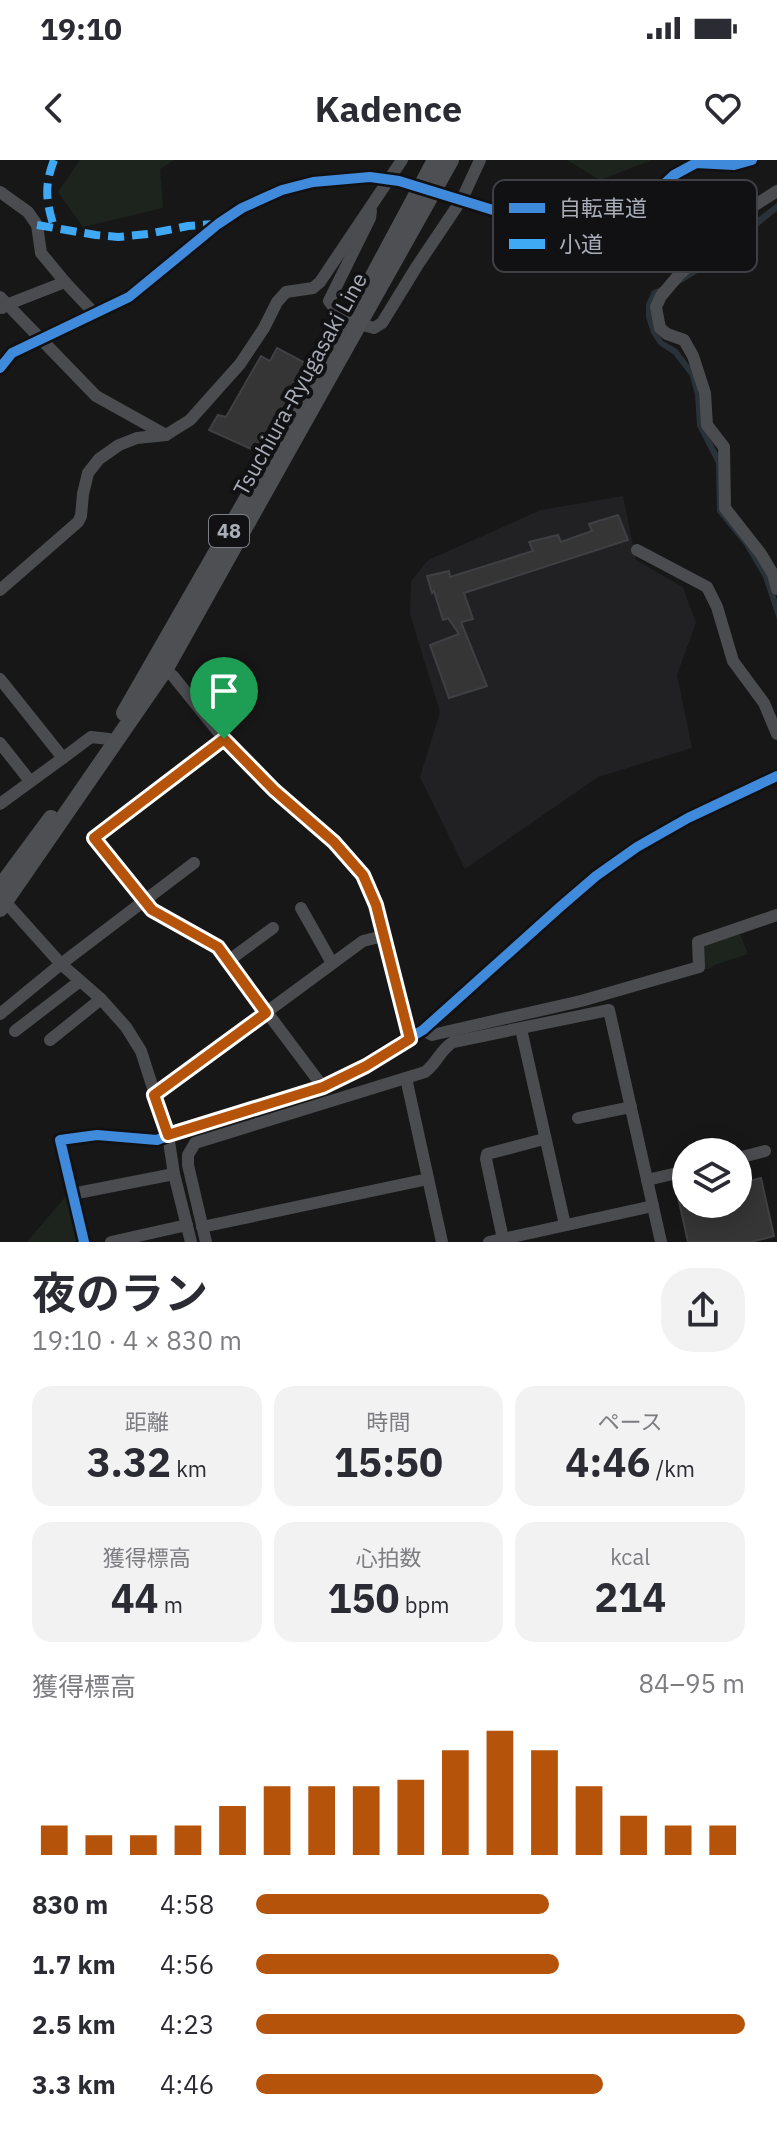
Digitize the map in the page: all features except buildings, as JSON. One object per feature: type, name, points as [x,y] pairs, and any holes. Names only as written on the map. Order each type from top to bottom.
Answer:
[{"type":"main road","name":"Tsuchiura-Ryugasaki Line","points":[[353,324],[435,160]]},
{"type":"main road","name":"Tsuchiura-Ryugasaki Line","points":[[1,899],[160,666],[353,324],[451,160]]},
{"type":"main road","name":"Tsuchiura-Ryugasaki Line","points":[[1,899],[160,666]]},
{"type":"street","points":[[0,590],[78,522],[88,473],[99,459],[119,445],[137,438],[166,435],[190,420],[240,364],[286,292],[313,288],[320,282],[371,204],[394,180],[402,160]]},
{"type":"street","points":[[371,204],[370,218],[329,301],[353,324],[374,328],[382,323],[480,160]]},
{"type":"street","points":[[669,180],[696,163],[734,165],[752,160]]},
{"type":"street","points":[[0,368],[12,353],[129,297],[218,224],[242,208],[282,190],[313,182],[370,177],[394,180],[493,210]]},
{"type":"street","points":[[757,204],[777,191]]},
{"type":"street","points":[[0,192],[28,212],[37,225],[41,253],[94,313]]},
{"type":"street","points":[[682,272],[661,296],[656,307],[660,328],[684,340],[693,356],[705,393],[707,425],[724,447],[725,508],[761,554],[773,574],[777,589]]},
{"type":"street","points":[[65,282],[2,304],[41,338],[96,396],[166,435]]},
{"type":"street","points":[[637,550],[707,587],[717,607],[733,661],[764,703],[777,734]]},
{"type":"street","points":[[160,666],[173,676],[224,739],[274,790],[334,842],[363,875],[376,905],[410,1039]]},
{"type":"street","points":[[0,679],[63,758]]},
{"type":"street","points":[[3,795],[30,781],[91,737],[109,739]]},
{"type":"street","points":[[224,739],[94,838],[152,910],[218,947],[323,1087]]},
{"type":"street","points":[[0,743],[30,781]]},
{"type":"street","points":[[84,1242],[60,1140],[97,1135],[157,1140],[323,1087],[366,1066],[423,1030],[560,907],[625,855],[688,818],[777,776]]},
{"type":"street","points":[[0,1014],[194,863]]},
{"type":"street","points":[[1,899],[61,964],[101,999],[126,1027],[141,1051],[168,1135],[191,1242]]},
{"type":"street","points":[[301,908],[332,963]]},
{"type":"street","points":[[423,1030],[432,1035],[581,1001],[699,967],[698,942],[777,915]]},
{"type":"street","points":[[228,961],[273,928]]},
{"type":"street","points":[[154,1095],[363,941],[383,936]]},
{"type":"street","points":[[15,1031],[80,981]]},
{"type":"street","points":[[50,1040],[101,999]]},
{"type":"street","points":[[206,1242],[188,1165],[188,1155],[195,1143],[425,1072],[440,1052],[453,1042],[609,1010],[661,1242]]},
{"type":"street","points":[[521,1029],[565,1225]]},
{"type":"street","points":[[406,1078],[442,1242]]},
{"type":"street","points":[[578,1118],[631,1107]]},
{"type":"street","points":[[503,1239],[487,1154],[544,1139]]},
{"type":"street","points":[[752,1154],[765,1151]]},
{"type":"street","points":[[72,1194],[174,1174]]},
{"type":"street","points":[[647,1180],[672,1174]]},
{"type":"street","points":[[202,1227],[428,1179]]},
{"type":"street","points":[[489,1242],[653,1206]]},
{"type":"street","points":[[111,1242],[187,1225]]},
{"type":"shaded area","points":[[80,160],[174,160],[160,169],[163,208],[83,227],[58,192]]},
{"type":"shaded area","points":[[567,160],[652,160],[600,180]]},
{"type":"shaded area","points":[[777,203],[777,211],[757,227],[757,218]]},
{"type":"shaded area","points":[[688,272],[699,272],[658,295],[657,330],[663,341],[677,349],[696,374],[703,425],[722,461],[723,509],[769,574],[777,600],[777,619],[763,577],[744,545],[717,512],[716,463],[697,426],[690,376],[673,354],[659,345],[646,317],[646,304],[652,291]]},
{"type":"shaded area","points":[[623,496],[636,560],[683,587],[696,623],[677,675],[692,748],[598,777],[465,869],[420,777],[440,712],[410,614],[411,581],[428,560],[541,510]]},
{"type":"shaded area","points":[[740,934],[748,954],[702,969],[701,944]]},
{"type":"shaded area","points":[[67,1195],[80,1242],[27,1242]]},
{"type":"marked path","points":[[54,160],[47,194],[54,227]]},
{"type":"marked path","points":[[37,225],[118,237],[214,224]]},
{"type":"cycle path","points":[[669,180],[696,163],[734,165],[752,160]]},
{"type":"cycle path","points":[[0,368],[12,353],[129,297],[218,224],[242,208],[282,190],[313,182],[370,177],[399,181],[493,210]]},
{"type":"cycle path","points":[[84,1242],[60,1140],[97,1135],[157,1140],[187,1128],[303,1094],[342,1078],[423,1030],[596,876],[637,847],[688,818],[777,776]]},
{"type":"route","points":[[224,739],[274,790],[334,842],[363,875],[376,905],[410,1039],[323,1087],[168,1135],[154,1095],[266,1013],[218,947],[152,910],[94,838],[224,739]]}]
